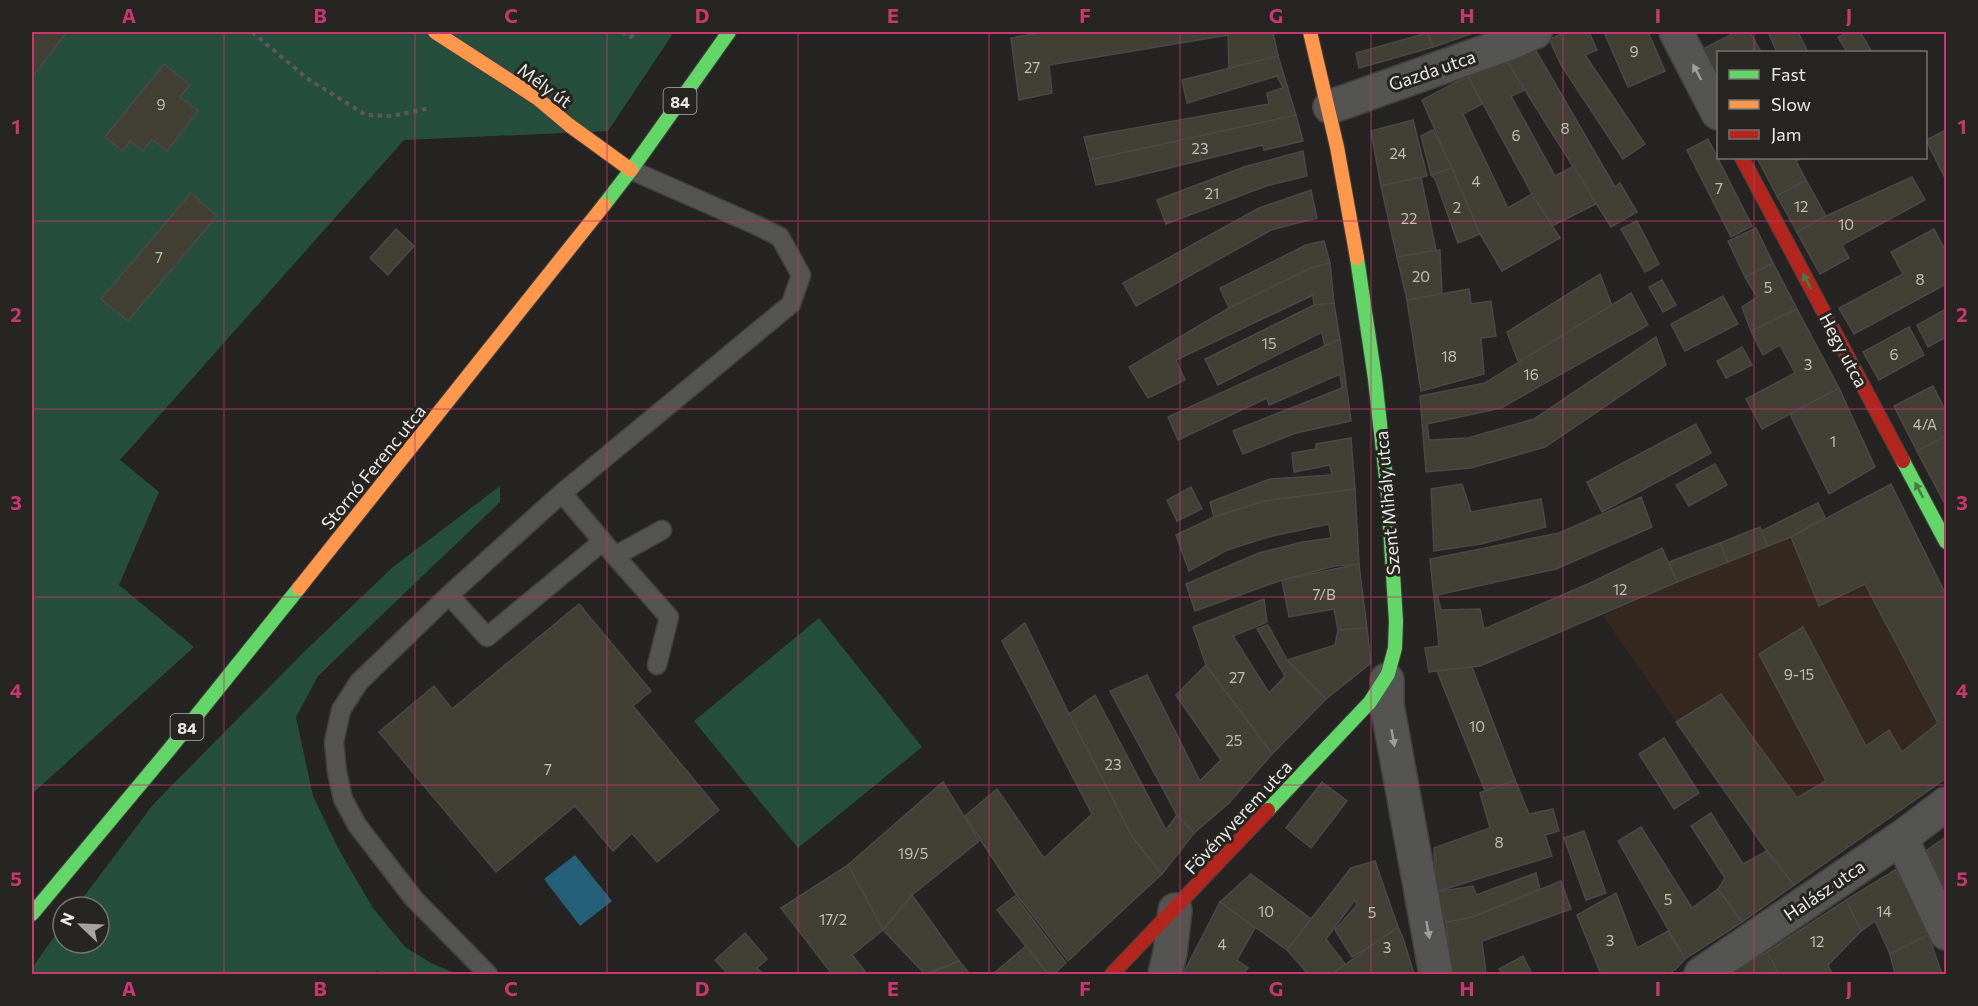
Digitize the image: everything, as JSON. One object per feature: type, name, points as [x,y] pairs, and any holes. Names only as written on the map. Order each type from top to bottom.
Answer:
[{"type":"street","name":"Mély út","points":[[435,32],[537,98],[569,126],[631,170]]},
{"type":"street","name":"Stornó Ferenc utca","points":[[32,914],[176,742],[486,355],[631,170],[729,32]]},
{"type":"street","name":"Szent Mihály utca","points":[[1310,32],[1330,108],[1363,281],[1394,562],[1396,630],[1394,654],[1387,680],[1387,705],[1436,975]]},
{"type":"street","name":"Gazda utca","points":[[1330,108],[1535,32]]},
{"type":"street","points":[[1676,32],[1717,109]]},
{"type":"street","name":"Hegy utca","points":[[1743,159],[1947,542]]},
{"type":"street","name":"Fövényverem utca","points":[[1115,972],[1345,730],[1387,680]]},
{"type":"street","name":"Halász utca","points":[[1701,975],[1947,804]]},
{"type":"street","points":[[1901,838],[1947,933]]},
{"type":"street","points":[[1165,975],[1175,910]]},
{"type":"street","points":[[1115,972],[1135,964],[1147,963],[1157,975]]},
{"type":"lane","points":[[488,975],[414,899],[357,825],[343,799],[334,742],[341,710],[359,682],[449,595],[562,493],[791,304],[801,275],[780,237],[631,170]]},
{"type":"lane","points":[[562,493],[669,617],[657,665]]},
{"type":"lane","points":[[615,556],[662,530]]},
{"type":"lane","points":[[449,595],[487,637],[602,542]]},
{"type":"path","points":[[252,32],[308,79],[366,115],[391,116],[431,108]]},
{"type":"path","points":[[622,32],[631,37],[635,32]]},
{"type":"shaded area","points":[[1891,484],[1946,595],[1946,778],[1794,885],[1767,851],[1603,616],[1677,582],[1791,537]]},
{"type":"green space","points":[[32,32],[674,32],[608,131],[404,140],[120,460],[159,492],[119,585],[194,647],[32,794]]},
{"type":"green space","points":[[500,486],[500,502],[318,676],[296,717],[313,796],[339,850],[373,908],[405,947],[431,963],[457,974],[381,974],[377,971],[373,974],[32,974],[32,968],[51,941],[51,955],[111,955],[111,895],[85,895],[152,806],[306,650],[393,567]]},
{"type":"green space","points":[[819,618],[922,747],[798,848],[694,721]]},
{"type":"water","points":[[575,855],[612,901],[580,926],[544,879]]},
{"type":"building","points":[[32,32],[67,32],[32,77]]},
{"type":"building","points":[[1045,32],[1273,32],[1278,56],[1229,68],[1228,35],[1049,65],[1052,93],[1019,100],[1011,38]]},
{"type":"building","points":[[1427,32],[1476,32],[1433,47]]},
{"type":"building","points":[[1567,32],[1589,32],[1597,50],[1585,55],[1645,144],[1623,159],[1561,65],[1549,39]]},
{"type":"building","points":[[1604,32],[1648,32],[1665,71],[1628,87]]},
{"type":"building","points":[[1736,32],[1750,32],[1760,51],[1717,51],[1717,84],[1699,51]]},
{"type":"building","points":[[1768,32],[1798,32],[1808,51],[1777,51]]},
{"type":"building","points":[[1848,32],[1860,32],[1871,51],[1846,51],[1838,37]]},
{"type":"building","points":[[1427,33],[1433,47],[1359,68],[1356,53]]},
{"type":"building","points":[[1535,49],[1615,187],[1620,183],[1637,212],[1611,227],[1506,60]]},
{"type":"building","points":[[1278,56],[1296,115],[1090,160],[1084,137],[1269,104],[1267,93],[1283,88],[1277,76],[1187,103],[1182,80]]},
{"type":"building","points":[[1506,60],[1525,90],[1511,96],[1555,176],[1574,166],[1596,204],[1552,226],[1532,194],[1468,76]]},
{"type":"building","points":[[164,64],[190,85],[180,97],[198,111],[167,151],[152,139],[143,151],[130,141],[123,151],[105,137]]},
{"type":"building","points":[[1468,76],[1482,104],[1463,114],[1508,208],[1532,194],[1560,238],[1502,271],[1480,234],[1422,100]]},
{"type":"building","points":[[1296,115],[1303,141],[1264,150],[1263,145],[1096,185],[1090,160]]},
{"type":"building","points":[[1413,120],[1427,176],[1381,186],[1371,131]]},
{"type":"building","points":[[1433,130],[1452,168],[1431,175],[1421,136]]},
{"type":"building","points":[[1946,130],[1946,174],[1944,176],[1927,142],[1927,140]]},
{"type":"building","points":[[1708,139],[1752,226],[1731,237],[1687,150]]},
{"type":"building","points":[[1303,151],[1307,176],[1266,186],[1166,224],[1157,200],[1244,167]]},
{"type":"building","points":[[1758,159],[1800,159],[1796,161],[1806,180],[1777,196]]},
{"type":"building","points":[[1452,168],[1480,234],[1458,243],[1435,179],[1431,175]]},
{"type":"building","points":[[1421,177],[1436,250],[1397,257],[1381,186]]},
{"type":"building","points":[[1912,177],[1925,200],[1842,245],[1849,258],[1820,274],[1797,232],[1826,216]]},
{"type":"building","points":[[1806,180],[1826,216],[1797,232],[1777,196]]},
{"type":"building","points":[[1311,190],[1317,218],[1271,230],[1136,306],[1123,283],[1259,208]]},
{"type":"building","points":[[191,193],[217,216],[128,321],[101,299]]},
{"type":"building","points":[[1637,221],[1659,264],[1645,272],[1621,229]]},
{"type":"building","points":[[1756,228],[1773,263],[1745,277],[1728,241]]},
{"type":"building","points":[[396,229],[414,246],[388,275],[370,258]]},
{"type":"building","points":[[1934,229],[1946,252],[1946,284],[1854,334],[1839,308],[1903,274],[1891,252]]},
{"type":"building","points":[[1324,241],[1330,263],[1311,268],[1229,308],[1220,288],[1306,245]]},
{"type":"building","points":[[1440,250],[1442,295],[1407,300],[1397,257]]},
{"type":"building","points":[[1330,263],[1334,303],[1314,305],[1313,295],[1176,360],[1185,380],[1148,398],[1129,367],[1229,308],[1311,268]]},
{"type":"building","points":[[1773,263],[1797,309],[1751,331],[1742,307],[1757,297],[1745,277]]},
{"type":"building","points":[[1600,274],[1612,306],[1519,364],[1507,332]]},
{"type":"building","points":[[1662,280],[1676,305],[1663,312],[1649,287]]},
{"type":"building","points":[[1469,289],[1471,304],[1491,301],[1496,336],[1481,338],[1484,374],[1421,391],[1407,300]]},
{"type":"building","points":[[1631,293],[1648,325],[1501,408],[1427,424],[1429,440],[1468,438],[1534,419],[1656,337],[1666,365],[1545,447],[1471,468],[1426,472],[1420,396],[1485,383]]},
{"type":"building","points":[[1723,296],[1738,324],[1685,351],[1671,324]]},
{"type":"building","points":[[1334,303],[1340,339],[1325,347],[1322,332],[1218,385],[1205,359],[1314,305]]},
{"type":"building","points":[[1797,309],[1839,388],[1762,429],[1746,399],[1795,373],[1780,345],[1763,355],[1751,331]]},
{"type":"building","points":[[1946,309],[1946,337],[1928,347],[1917,325]]},
{"type":"building","points":[[1909,327],[1924,355],[1879,380],[1863,352]]},
{"type":"building","points":[[1340,339],[1351,421],[1296,433],[1243,454],[1233,431],[1342,388],[1340,374],[1269,405],[1267,398],[1178,440],[1168,417]]},
{"type":"building","points":[[1742,347],[1752,365],[1726,378],[1717,361]]},
{"type":"building","points":[[1933,386],[1946,412],[1946,436],[1917,451],[1894,406]]},
{"type":"building","points":[[1839,388],[1875,467],[1829,494],[1790,414]]},
{"type":"building","points":[[1696,424],[1711,453],[1602,512],[1587,482]]},
{"type":"building","points":[[1946,436],[1946,506],[1917,451]]},
{"type":"building","points":[[1351,438],[1355,489],[1264,501],[1214,517],[1210,502],[1270,479],[1332,475],[1330,465],[1294,472],[1292,453],[1316,449],[1316,444]]},
{"type":"building","points":[[1715,464],[1727,485],[1689,506],[1676,485]]},
{"type":"building","points":[[1462,484],[1471,512],[1541,499],[1546,527],[1481,544],[1434,551],[1431,489]]},
{"type":"building","points":[[1891,484],[1946,595],[1946,778],[1794,885],[1767,851],[1676,722],[1721,694],[1797,798],[1826,781],[1759,654],[1803,627],[1866,746],[1889,730],[1902,752],[1938,723],[1865,584],[1819,606],[1791,537]]},
{"type":"building","points":[[1191,487],[1202,509],[1177,521],[1167,500]]},
{"type":"building","points":[[1355,489],[1359,564],[1335,566],[1282,580],[1195,611],[1186,584],[1259,553],[1331,538],[1329,524],[1268,537],[1227,550],[1189,571],[1176,535],[1214,517],[1264,501]]},
{"type":"building","points":[[1641,497],[1652,527],[1556,569],[1437,595],[1441,610],[1480,609],[1484,629],[1590,583],[1662,548],[1677,582],[1480,666],[1429,672],[1425,648],[1439,646],[1430,559],[1559,533]]},
{"type":"building","points":[[1818,503],[1825,517],[1791,537],[1768,546],[1761,531]]},
{"type":"building","points":[[1760,527],[1768,546],[1728,562],[1720,543]]},
{"type":"building","points":[[1720,543],[1728,562],[1677,582],[1669,562]]},
{"type":"building","points":[[1359,564],[1367,628],[1338,630],[1334,609],[1289,617],[1282,580]]},
{"type":"building","points":[[1264,599],[1267,622],[1233,636],[1269,693],[1285,676],[1257,629],[1268,625],[1287,660],[1326,699],[1272,754],[1206,665],[1193,627]]},
{"type":"building","points":[[579,604],[651,691],[633,706],[719,810],[657,862],[632,833],[613,851],[575,806],[496,872],[379,732],[434,686],[452,709]]},
{"type":"building","points":[[1025,623],[1133,838],[1162,874],[1068,961],[1016,894],[965,816],[997,789],[1044,858],[1092,814],[1002,641]]},
{"type":"building","points":[[1367,628],[1371,663],[1326,699],[1287,660],[1335,645],[1338,630]]},
{"type":"building","points":[[1206,665],[1272,754],[1229,803],[1194,833],[1177,815],[1110,691],[1147,675],[1200,781],[1221,760],[1176,695]]},
{"type":"building","points":[[1472,667],[1515,780],[1485,791],[1437,671]]},
{"type":"building","points":[[1095,695],[1166,830],[1177,815],[1194,833],[1162,874],[1133,838],[1069,714]]},
{"type":"building","points":[[1664,738],[1699,793],[1674,809],[1639,754]]},
{"type":"building","points":[[1515,780],[1529,814],[1553,809],[1559,831],[1545,835],[1552,856],[1436,892],[1434,848],[1490,828],[1480,793]]},
{"type":"building","points":[[943,782],[979,841],[912,895],[883,930],[848,865]]},
{"type":"building","points":[[1322,782],[1347,801],[1311,848],[1286,828]]},
{"type":"building","points":[[1711,813],[1743,864],[1767,851],[1794,885],[1742,922],[1718,889],[1725,878],[1691,826]]},
{"type":"building","points":[[1641,827],[1692,908],[1718,889],[1742,922],[1685,959],[1618,841]]},
{"type":"building","points":[[1584,831],[1606,893],[1586,900],[1564,838]]},
{"type":"building","points":[[1946,837],[1946,885],[1943,887],[1927,850]]},
{"type":"building","points":[[1375,861],[1398,927],[1352,957],[1335,930],[1357,905],[1355,900],[1326,939],[1345,964],[1332,974],[1308,974],[1287,950],[1351,868]]},
{"type":"building","points":[[848,865],[883,930],[852,955],[867,974],[832,974],[781,908]]},
{"type":"building","points":[[1895,870],[1909,892],[1928,935],[1890,954],[1875,921],[1861,931],[1846,900]]},
{"type":"building","points":[[1536,873],[1540,889],[1473,917],[1446,922],[1436,892],[1473,886],[1476,895]]},
{"type":"building","points":[[1251,874],[1311,919],[1287,950],[1220,902]]},
{"type":"building","points":[[1561,881],[1571,909],[1482,941],[1486,974],[1452,974],[1446,922],[1473,917]]},
{"type":"building","points":[[1616,893],[1637,948],[1668,931],[1685,959],[1676,969],[1668,974],[1601,974],[1577,915]]},
{"type":"building","points":[[912,895],[959,961],[925,974],[883,930]]},
{"type":"building","points":[[1015,896],[1066,963],[1054,974],[1048,974],[997,910]]},
{"type":"building","points":[[1846,900],[1861,931],[1828,965],[1832,974],[1779,974],[1767,952]]},
{"type":"building","points":[[1220,902],[1255,928],[1237,960],[1248,968],[1243,974],[1183,974]]},
{"type":"building","points":[[1398,927],[1414,974],[1332,974]]},
{"type":"building","points":[[745,933],[767,959],[757,968],[763,974],[728,974],[715,960]]},
{"type":"building","points":[[1928,935],[1942,974],[1895,974],[1890,954]]},
{"type":"building","points":[[1026,946],[1048,974],[993,974]]},
{"type":"building","points":[[1767,952],[1779,974],[1729,974]]},
{"type":"building","points":[[1523,956],[1532,974],[1502,974],[1499,969]]},
{"type":"building","points":[[959,961],[970,974],[929,974]]},
{"type":"traffic: fast","points":[[604,205],[729,32]]},
{"type":"traffic: fast","points":[[1268,810],[1370,702],[1388,674],[1395,648],[1396,621],[1388,496],[1375,379],[1357,258]]},
{"type":"traffic: fast","points":[[1903,461],[1946,542]]},
{"type":"traffic: fast","points":[[32,914],[168,751],[299,588]]},
{"type":"traffic: slow","points":[[435,32],[537,98],[569,125],[631,170]]},
{"type":"traffic: slow","points":[[1310,32],[1337,147],[1357,258]]},
{"type":"traffic: slow","points":[[299,588],[604,205]]},
{"type":"traffic: jam","points":[[1743,159],[1903,461]]},
{"type":"traffic: jam","points":[[1112,974],[1268,810]]}]
